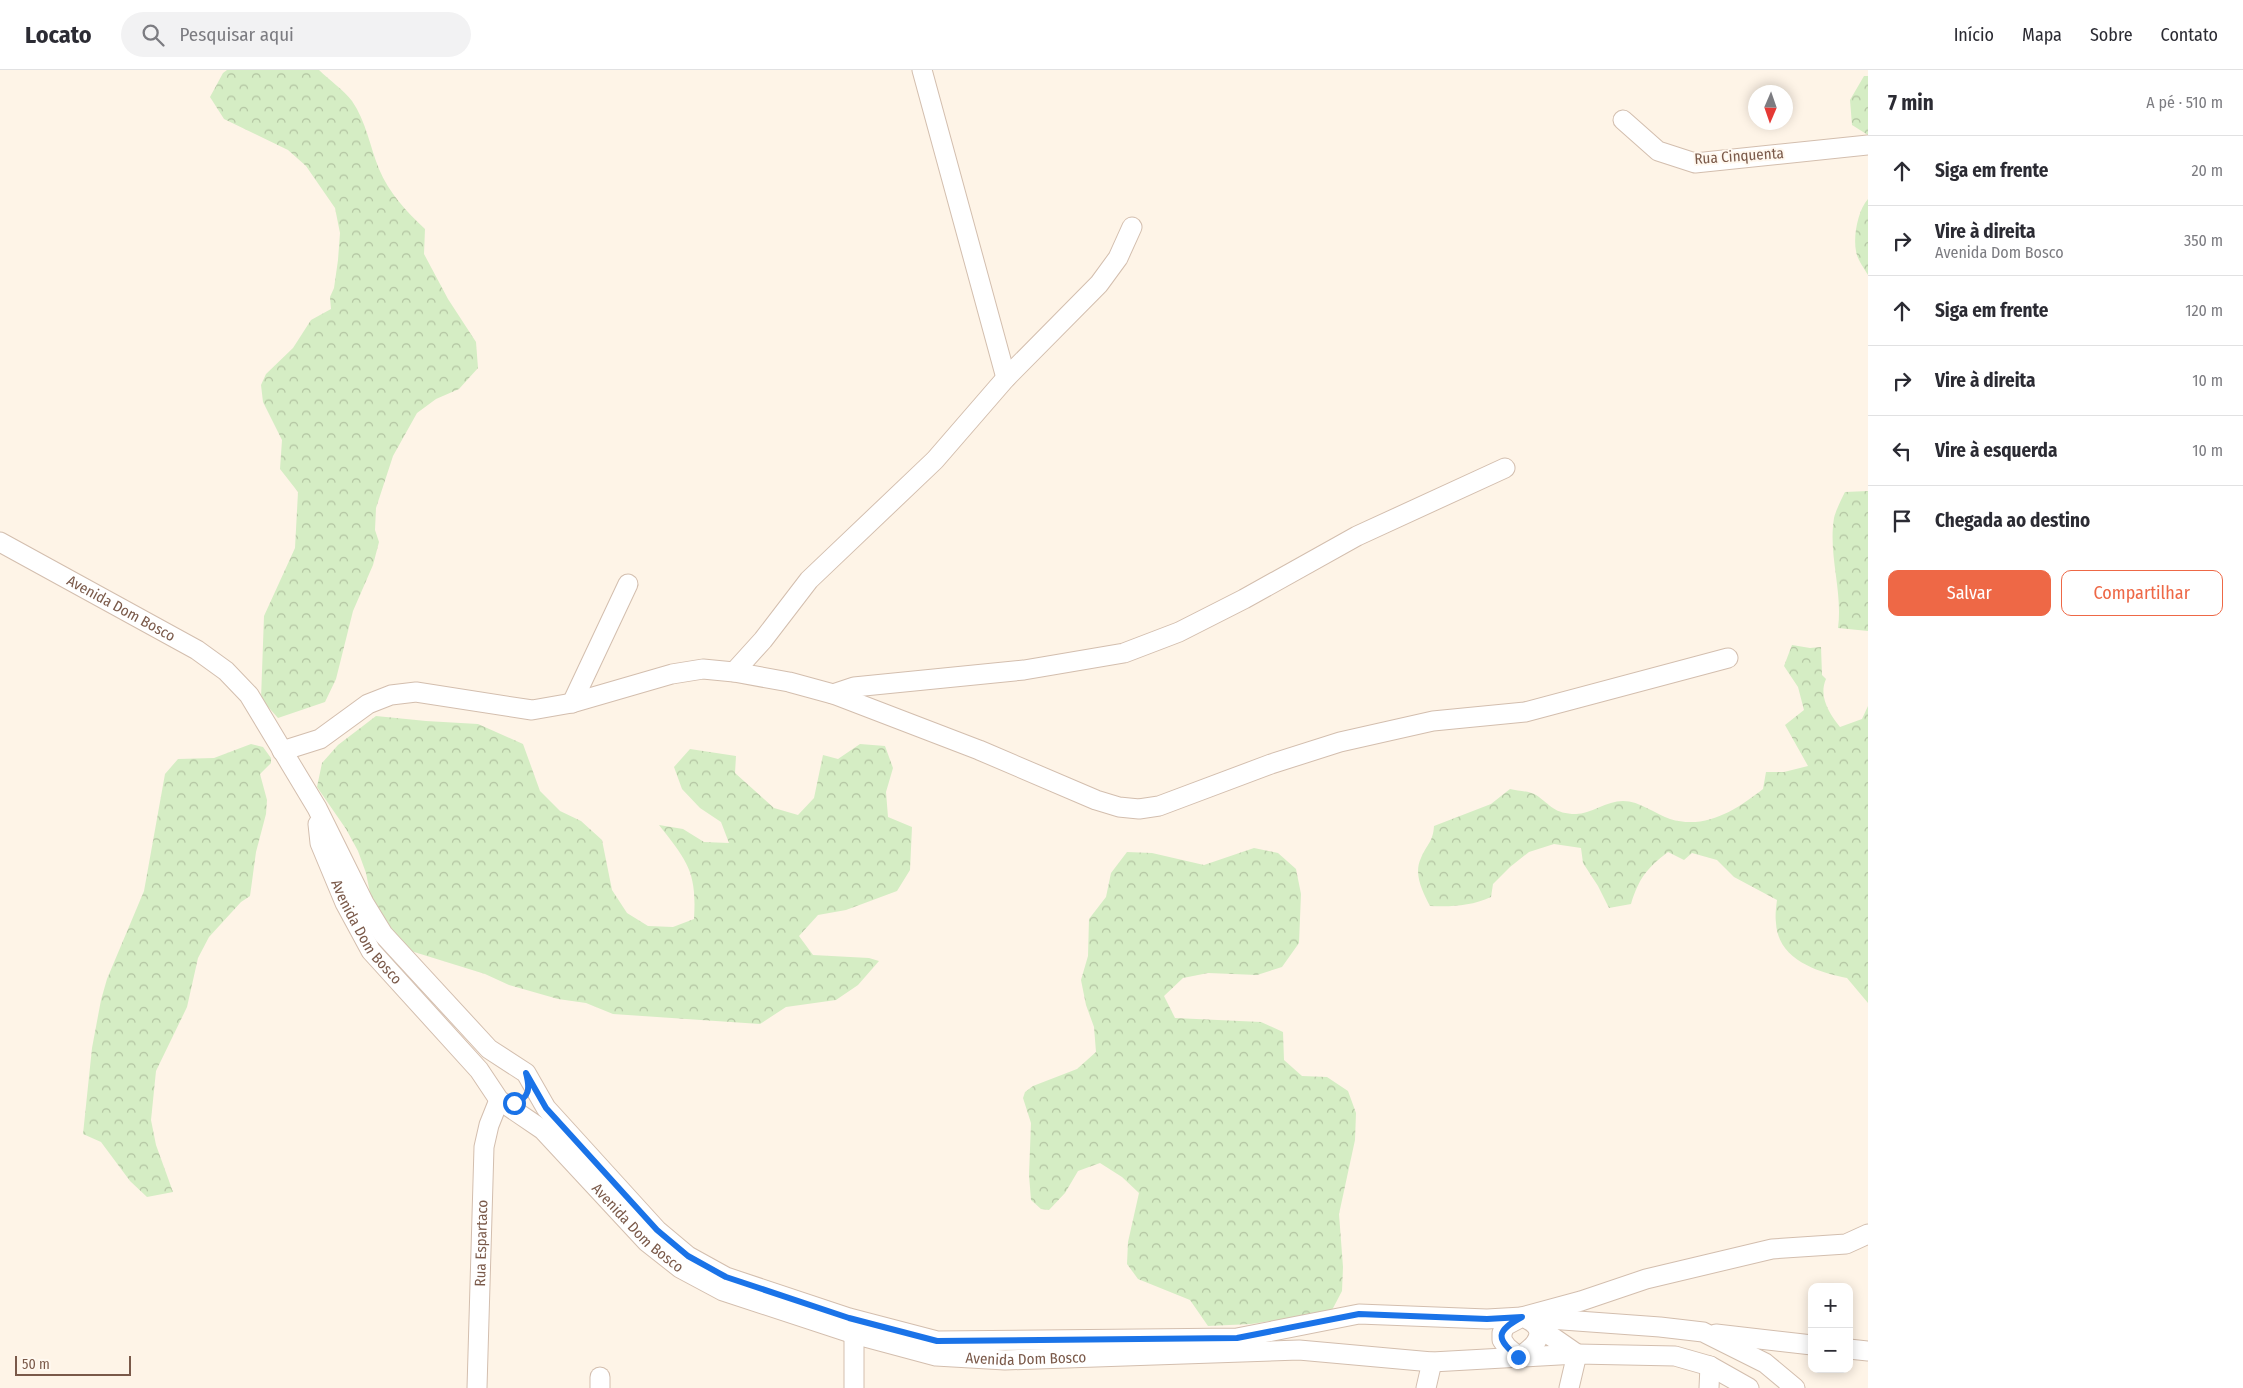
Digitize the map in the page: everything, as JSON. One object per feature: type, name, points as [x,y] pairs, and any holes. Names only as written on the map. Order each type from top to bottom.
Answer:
[{"type":"street","points":[[922,70],[1006,378]]},
{"type":"street","name":"Rua Cinquenta","points":[[1622,120],[1658,151],[1695,162],[1868,145]]},
{"type":"street","points":[[734,672],[763,640],[809,580],[935,460],[1006,378],[1099,284],[1118,258],[1132,227]]},
{"type":"street","points":[[833,694],[854,687],[1024,670],[1124,653],[1179,632],[1244,599],[1357,536],[1504,468]]},
{"type":"street","name":"Avenida Dom Bosco","points":[[0,542],[197,650],[226,671],[249,695],[317,808],[364,903],[383,934],[490,1049],[526,1073],[546,1108],[657,1230],[688,1256],[726,1277],[849,1318],[937,1341],[1237,1346]]},
{"type":"street","points":[[572,703],[628,584]]},
{"type":"street","points":[[282,751],[320,739],[368,704],[391,695],[416,692],[532,710],[572,703],[672,674],[703,669],[734,672],[789,682],[833,694],[979,750],[1096,800],[1120,807],[1138,809],[1159,806],[1271,764],[1340,742],[1433,720],[1525,712],[1728,658]]},
{"type":"street","name":"Avenida Dom Bosco","points":[[317,808],[320,844],[345,903],[371,951],[479,1070],[499,1100],[543,1130],[648,1242],[680,1268],[723,1291],[854,1334],[936,1356],[1005,1360],[1237,1346]]},
{"type":"street","points":[[499,1100],[496,1086],[498,1077],[503,1071],[513,1069],[526,1073]]},
{"type":"street","name":"Rua Espartaco","points":[[477,1388],[484,1147],[489,1125],[499,1100]]},
{"type":"street","points":[[1518,1357],[1502,1340],[1502,1333],[1505,1326],[1522,1317],[1581,1301],[1646,1279],[1772,1249],[1846,1244],[1868,1234]]},
{"type":"street","points":[[1237,1346],[1359,1314],[1487,1319],[1522,1317],[1660,1327],[1808,1345]]},
{"type":"street","points":[[1522,1317],[1534,1322],[1538,1327],[1577,1354]]},
{"type":"street","points":[[1518,1357],[1529,1350],[1536,1342],[1538,1327]]},
{"type":"street","points":[[1703,1332],[1765,1363],[1795,1388]]},
{"type":"street","points":[[854,1334],[854,1388]]},
{"type":"street","points":[[1237,1346],[1432,1362],[1577,1354],[1675,1356],[1710,1366],[1750,1388]]},
{"type":"street","points":[[1853,1349],[1868,1351]]},
{"type":"street","points":[[1569,1388],[1577,1354]]},
{"type":"street","points":[[1426,1388],[1432,1362]]},
{"type":"street","points":[[1709,1388],[1710,1366]]},
{"type":"green space","points":[[227,70],[319,70],[349,97],[361,117],[383,178],[393,194],[425,229],[424,254],[448,299],[476,342],[478,368],[459,389],[436,399],[417,413],[393,456],[376,508],[375,530],[379,542],[373,565],[353,611],[336,679],[325,702],[278,718],[261,699],[264,616],[295,548],[298,492],[280,469],[282,440],[263,402],[261,385],[266,374],[293,348],[311,320],[331,309],[330,297],[334,288],[340,233],[335,208],[306,166],[288,150],[224,119],[210,97],[223,73]]},
{"type":"green space","points":[[1864,76],[1868,76],[1868,135],[1852,125],[1850,100]]},
{"type":"green space","points":[[1868,199],[1868,275],[1859,260],[1855,238],[1861,210]]},
{"type":"green space","points":[[1868,491],[1868,631],[1838,628],[1839,600],[1833,546],[1834,518],[1845,492]]},
{"type":"green space","points":[[1792,645],[1810,648],[1821,647],[1822,675],[1826,679],[1823,692],[1824,699],[1832,717],[1840,727],[1862,719],[1868,706],[1868,1003],[1847,978],[1812,968],[1792,955],[1784,946],[1778,936],[1776,923],[1777,900],[1734,877],[1717,860],[1692,853],[1684,860],[1668,852],[1645,874],[1637,887],[1631,904],[1609,908],[1583,863],[1581,848],[1554,844],[1529,852],[1510,867],[1493,884],[1491,897],[1461,905],[1430,906],[1418,877],[1418,870],[1421,858],[1432,836],[1434,826],[1491,804],[1510,789],[1533,794],[1558,811],[1569,814],[1587,812],[1611,803],[1623,801],[1641,805],[1670,819],[1696,822],[1720,816],[1753,797],[1763,789],[1766,772],[1784,772],[1808,766],[1785,725],[1804,710],[1798,687],[1784,666]]},
{"type":"green space","points":[[376,716],[478,724],[523,744],[540,791],[560,811],[581,821],[602,840],[612,890],[627,913],[648,926],[673,927],[694,919],[695,903],[692,878],[677,848],[659,825],[683,829],[704,842],[729,843],[721,822],[700,808],[682,789],[674,767],[690,749],[736,756],[735,773],[774,808],[798,815],[814,798],[823,755],[838,759],[860,744],[885,746],[893,768],[886,792],[888,817],[912,827],[910,870],[897,891],[846,910],[818,915],[799,936],[813,955],[869,958],[879,961],[858,985],[836,1000],[786,1007],[760,1024],[613,1014],[586,1003],[558,999],[509,985],[485,974],[398,947],[371,898],[366,873],[358,851],[346,829],[317,787],[322,763],[338,745]]},
{"type":"green space","points":[[251,744],[263,747],[271,758],[271,763],[260,774],[267,800],[266,814],[256,852],[250,896],[241,902],[209,937],[198,958],[187,1007],[156,1071],[151,1120],[156,1145],[173,1192],[147,1197],[130,1181],[101,1142],[83,1134],[92,1048],[101,1000],[107,979],[144,891],[165,774],[178,759],[214,758]]},
{"type":"green space","points":[[1254,848],[1278,853],[1296,869],[1301,894],[1299,943],[1282,967],[1257,975],[1208,973],[1183,978],[1164,996],[1175,1018],[1261,1022],[1283,1032],[1284,1060],[1302,1076],[1327,1077],[1348,1091],[1356,1113],[1355,1140],[1339,1214],[1343,1267],[1342,1291],[1331,1312],[1251,1324],[1208,1326],[1190,1300],[1138,1279],[1127,1264],[1128,1242],[1139,1193],[1122,1177],[1100,1163],[1078,1171],[1065,1193],[1049,1210],[1041,1209],[1031,1200],[1029,1175],[1031,1123],[1023,1098],[1025,1092],[1033,1086],[1077,1069],[1096,1052],[1094,1027],[1086,1005],[1081,980],[1088,956],[1089,919],[1106,897],[1111,873],[1127,852],[1152,853],[1204,865]]},
{"type":"route","points":[[514,1103],[523,1100],[527,1093],[529,1086],[526,1073],[546,1108],[657,1230],[688,1256],[726,1277],[849,1318],[937,1341],[1237,1338],[1359,1314],[1487,1319],[1522,1317],[1505,1326],[1502,1333],[1502,1340],[1518,1357]]}]
